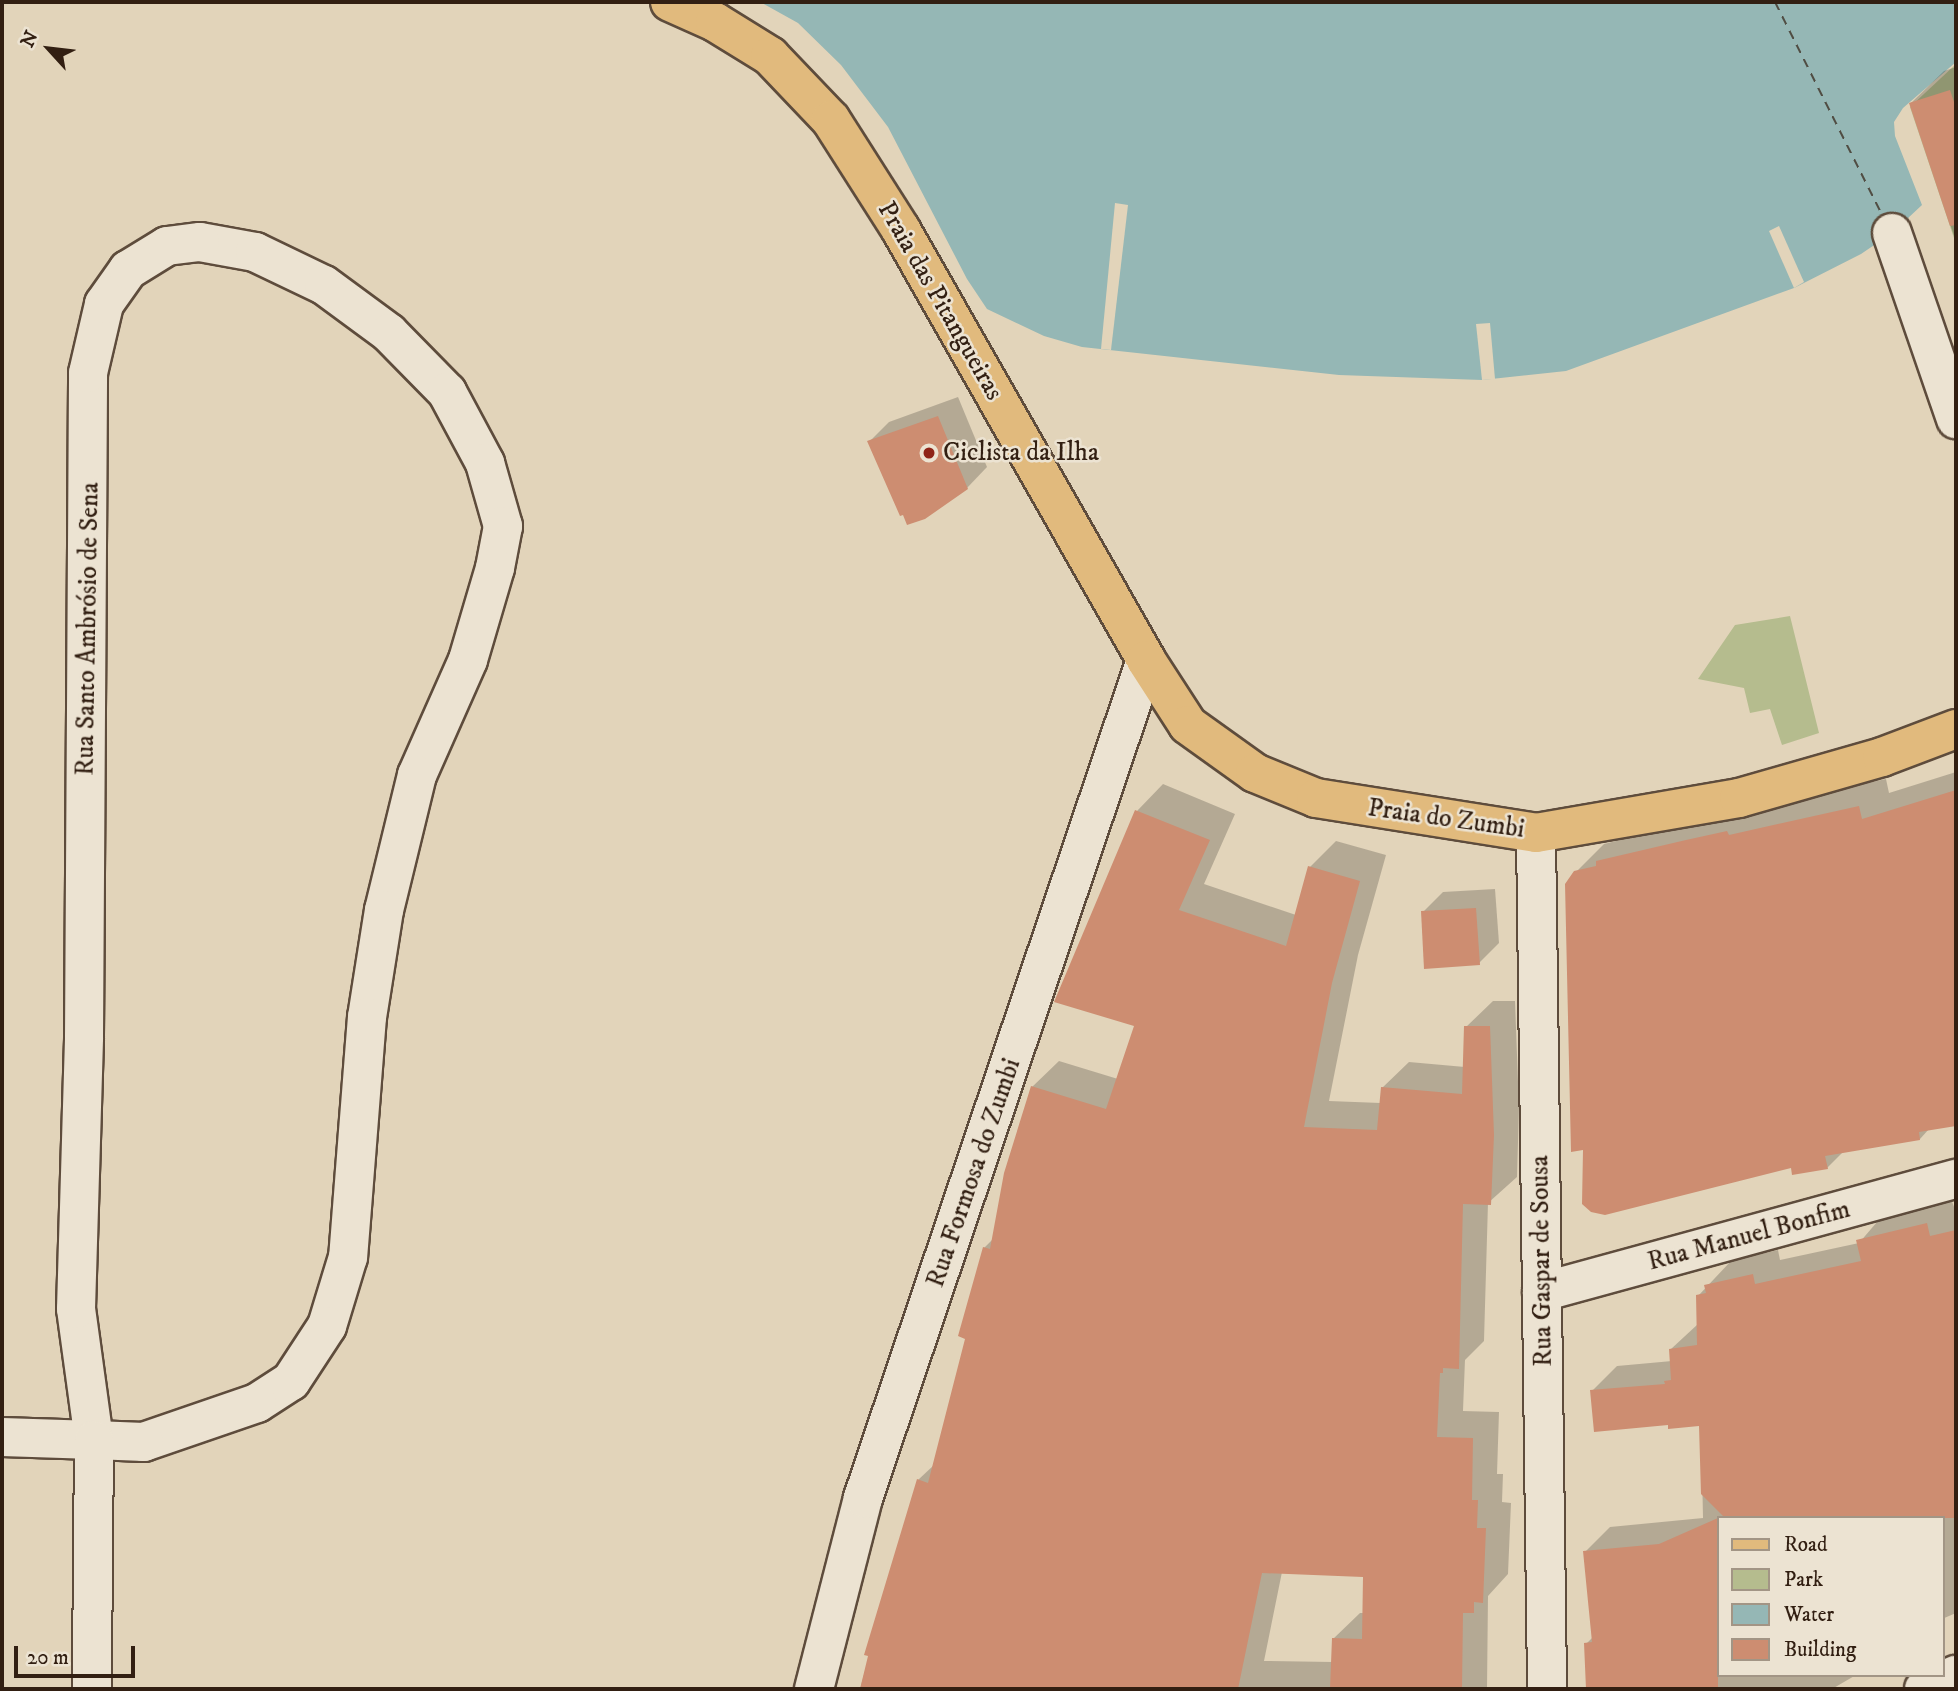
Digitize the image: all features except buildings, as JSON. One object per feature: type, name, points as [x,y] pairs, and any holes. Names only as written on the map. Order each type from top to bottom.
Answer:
[{"type":"main road","name":"Praia das Pitangueiras","points":[[670,2],[715,22],[770,57],[831,120],[901,230],[1146,660]]},
{"type":"main road","name":"Praia do Zumbi","points":[[1146,660],[1188,724],[1255,773],[1316,799],[1536,832],[1739,799],[1882,757],[1956,729]]},
{"type":"street","points":[[1892,233],[1956,419]]},
{"type":"street","name":"Rua Santo Ambrósio de Sena","points":[[2,1437],[144,1442],[257,1403],[291,1381],[327,1326],[348,1257],[368,1017],[384,911],[416,775],[468,660],[495,568],[503,526],[485,463],[447,392],[389,333],[324,285],[256,252],[200,242],[167,246],[128,270],[104,304],[88,373],[84,995],[76,1309],[94,1440]]},
{"type":"street","name":"Rua Formosa do Zumbi","points":[[814,1689],[863,1498],[1146,660]]},
{"type":"street","name":"Rua Gaspar de Sousa","points":[[1536,832],[1547,1689]]},
{"type":"street","name":"Rua Manuel Bonfim","points":[[1542,1292],[1956,1179]]},
{"type":"street","points":[[92,1689],[94,1440]]},
{"type":"street","points":[[1924,1689],[1956,1675]]},
{"type":"green space","points":[[1956,64],[1956,244],[1910,107]]},
{"type":"green space","points":[[1790,616],[1819,733],[1782,745],[1770,709],[1750,713],[1744,688],[1698,679],[1735,625]]},
{"type":"water","points":[[760,2],[1956,2],[1956,62],[1903,108],[1894,122],[1895,136],[1922,205],[1892,233],[1861,254],[1794,288],[1566,371],[1482,380],[1339,375],[1082,347],[1044,336],[987,309],[967,279],[888,127],[841,65],[798,23]]},
{"type":"pier","points":[[1115,203],[1128,205],[1111,350],[1101,349]]},
{"type":"pier","points":[[1779,226],[1804,282],[1794,288],[1769,231]]},
{"type":"pier","points":[[1490,323],[1495,379],[1482,380],[1476,324]]},
{"type":"ferry route","points":[[1775,2],[1883,217]]},
{"type":"place","name":"Ciclista da Ilha","points":[[929,453]]}]
